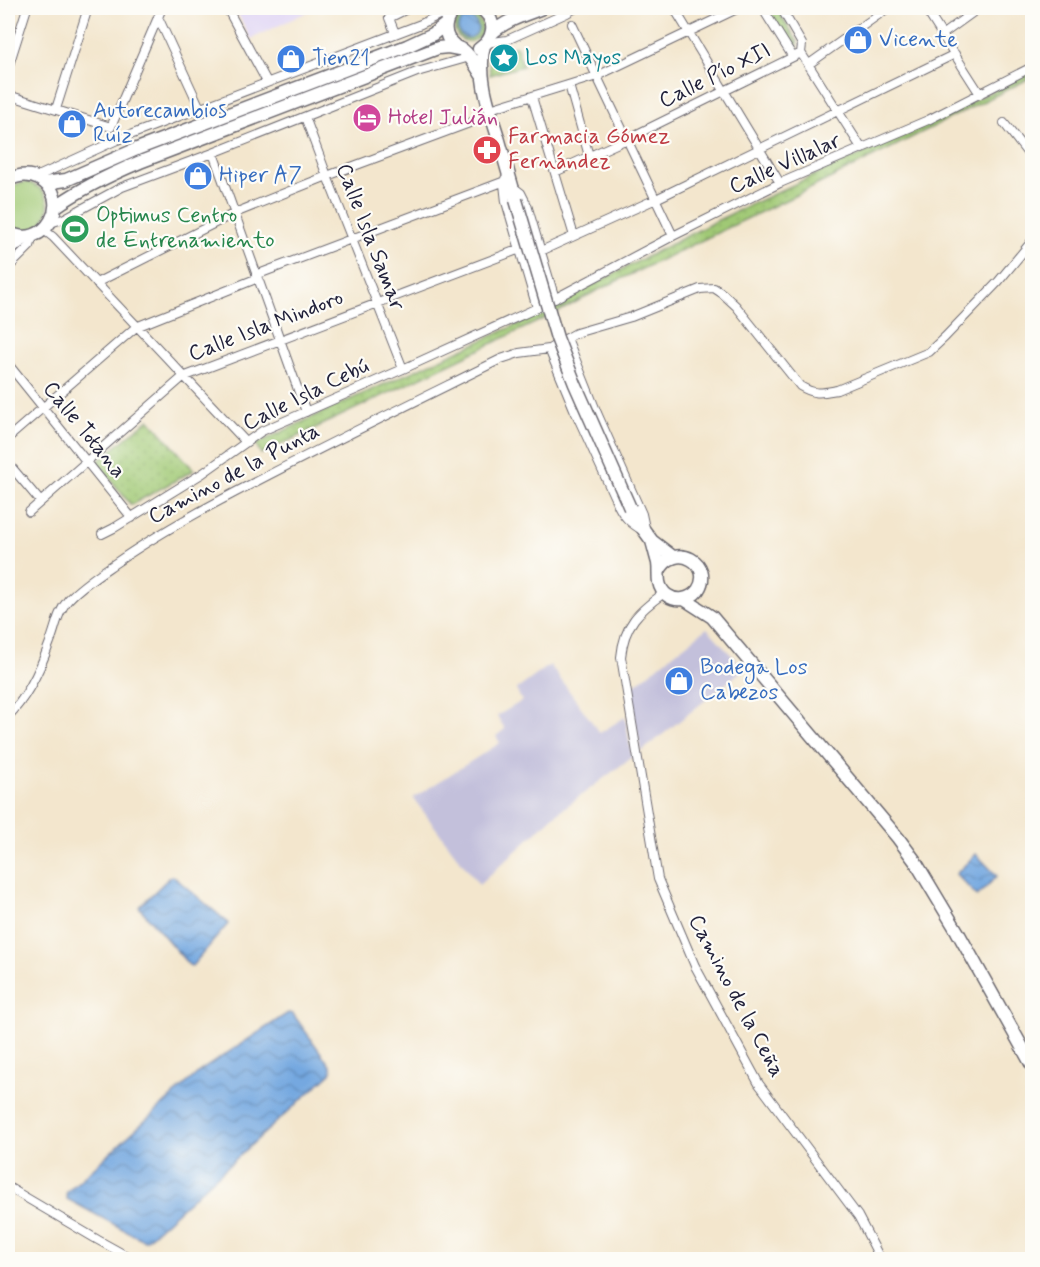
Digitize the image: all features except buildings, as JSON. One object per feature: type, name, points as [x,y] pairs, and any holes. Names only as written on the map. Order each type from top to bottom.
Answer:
[{"type":"main road","points":[[481,8],[488,14],[492,27],[481,65],[491,112],[507,168],[508,183],[516,200],[557,338],[630,508],[649,536],[673,557]]},
{"type":"main road","points":[[481,8],[498,8]]},
{"type":"main road","points":[[55,207],[98,180],[140,162],[438,48],[464,52],[474,50],[487,41],[499,26],[542,8]]},
{"type":"main road","points":[[451,13],[446,32],[448,39],[464,52],[483,77]]},
{"type":"main road","points":[[8,180],[22,175],[40,180],[66,180],[136,149],[407,46],[433,34],[451,13]]},
{"type":"main road","points":[[8,249],[39,231],[54,216],[54,197],[50,188],[40,180]]},
{"type":"main road","points":[[8,232],[20,237],[39,231]]},
{"type":"main road","points":[[649,536],[659,571]]},
{"type":"main road","points":[[673,557],[687,557],[697,564],[702,576],[699,587],[690,597],[677,599],[670,597],[660,586],[659,571],[667,560],[673,557]]},
{"type":"main road","points":[[699,587],[712,617],[915,861],[1032,1065]]},
{"type":"main road","points":[[684,599],[712,617]]},
{"type":"street","points":[[8,68],[27,8]]},
{"type":"street","points":[[56,110],[88,8]]},
{"type":"street","points":[[117,140],[111,127],[162,8]]},
{"type":"street","points":[[227,8],[267,82]]},
{"type":"street","points":[[395,33],[389,18],[409,8]]},
{"type":"street","points":[[487,41],[507,40],[576,8]]},
{"type":"street","points":[[674,8],[780,183]]},
{"type":"street","points":[[96,283],[235,213],[491,112],[597,76],[739,8]]},
{"type":"street","points":[[765,8],[766,14],[793,57]]},
{"type":"street","points":[[793,8],[783,11],[802,44],[801,52],[862,149]]},
{"type":"street","points":[[809,64],[888,8]]},
{"type":"street","points":[[925,8],[980,94]]},
{"type":"street","points":[[943,34],[979,8]]},
{"type":"street","points":[[40,180],[117,140],[439,15],[451,13]]},
{"type":"street","points":[[158,17],[200,108]]},
{"type":"street","points":[[572,24],[673,236]]},
{"type":"street","points":[[8,268],[30,246],[39,231],[122,187],[305,117],[464,52]]},
{"type":"street","name":"Calle Pío XII","points":[[555,172],[627,139],[801,52]]},
{"type":"street","points":[[541,250],[656,199],[955,54]]},
{"type":"street","name":"Calle Villalar","points":[[555,299],[673,236],[780,183],[928,120],[1032,67]]},
{"type":"street","points":[[569,85],[589,156]]},
{"type":"street","points":[[8,95],[111,127]]},
{"type":"street","points":[[532,97],[574,236]]},
{"type":"street","name":"Calle Isla Samar","points":[[305,117],[403,369]]},
{"type":"street","points":[[1004,123],[1032,159]]},
{"type":"street","points":[[213,153],[306,412]]},
{"type":"street","points":[[8,438],[136,327],[351,239],[508,183]]},
{"type":"street","points":[[508,183],[506,202],[537,308]]},
{"type":"street","points":[[508,183],[521,193],[527,205],[555,299]]},
{"type":"street","points":[[39,231],[54,237],[246,442]]},
{"type":"street","points":[[649,536],[630,523],[618,505],[549,349],[576,333],[631,317],[700,289],[714,288],[735,306],[800,386],[811,392],[837,390],[929,352],[998,282],[1032,241]]},
{"type":"street","name":"Calle Isla Mindoro","points":[[29,512],[183,377],[520,249]]},
{"type":"street","name":"Calle Isla Cebú","points":[[102,534],[132,518],[203,473],[262,431],[555,299]]},
{"type":"street","points":[[567,338],[597,413],[642,514],[649,536]]},
{"type":"street","name":"Camino de la Punta","points":[[8,716],[27,691],[50,642],[59,612],[68,600],[89,581],[137,548],[203,509],[264,477],[501,359],[519,353],[549,349]]},
{"type":"street","name":"Calle Totana","points":[[8,364],[132,518]]},
{"type":"street","points":[[8,463],[40,501]]},
{"type":"street","name":"Camino de la Ceña","points":[[664,593],[646,606],[628,628],[622,642],[621,657],[658,879],[695,966],[759,1084],[858,1216],[881,1260]]},
{"type":"street","points":[[8,1187],[134,1260]]},
{"type":"shaded area","points":[[235,8],[315,8],[251,39]]},
{"type":"shaded area","points":[[707,628],[744,669],[641,752],[629,689]]},
{"type":"shaded area","points":[[550,665],[600,733],[625,717],[632,757],[555,815],[479,885],[413,798],[500,743],[496,736],[505,729],[497,716],[522,701],[516,690]]},
{"type":"green space","points":[[768,8],[776,8],[798,42],[797,47],[791,46]]},
{"type":"green space","points":[[468,13],[477,16],[482,24],[479,37],[472,41],[461,39],[455,28],[460,17]]},
{"type":"green space","points":[[516,46],[523,66],[490,75],[489,59],[491,56]]},
{"type":"green space","points":[[1032,71],[1032,77],[815,186],[596,291],[560,311],[261,454],[256,444],[556,307],[590,286],[718,220],[910,133]]},
{"type":"green space","points":[[27,182],[40,189],[47,198],[48,208],[45,218],[39,225],[30,230],[19,230],[8,223],[8,190],[12,186]]},
{"type":"green space","points":[[149,419],[194,470],[130,504],[97,462]]},
{"type":"water","points":[[468,18],[475,21],[478,28],[475,35],[468,38],[461,35],[458,28],[461,21]]},
{"type":"water","points":[[976,854],[997,876],[977,896],[956,874]]},
{"type":"water","points":[[173,876],[228,924],[192,966],[139,907]]},
{"type":"water","points":[[288,1013],[293,1014],[331,1067],[332,1072],[146,1240],[67,1199],[67,1192],[200,1071]]},
{"type":"place","name":"Vicente","points":[[858,40]]},
{"type":"place","name":"Los Mayos","points":[[504,58]]},
{"type":"place","name":"Tien21","points":[[291,59]]},
{"type":"place","name":"Hotel Julián","points":[[367,118]]},
{"type":"place","name":"Autorecambios Ruíz","points":[[72,124]]},
{"type":"place","name":"Farmacia Gómez Fernández","points":[[487,150]]},
{"type":"place","name":"Hiper A7","points":[[198,176]]},
{"type":"place","name":"Optimus Centro de Entrenamiento","points":[[75,229]]},
{"type":"place","name":"Bodega Los Cabezos","points":[[679,681]]}]
